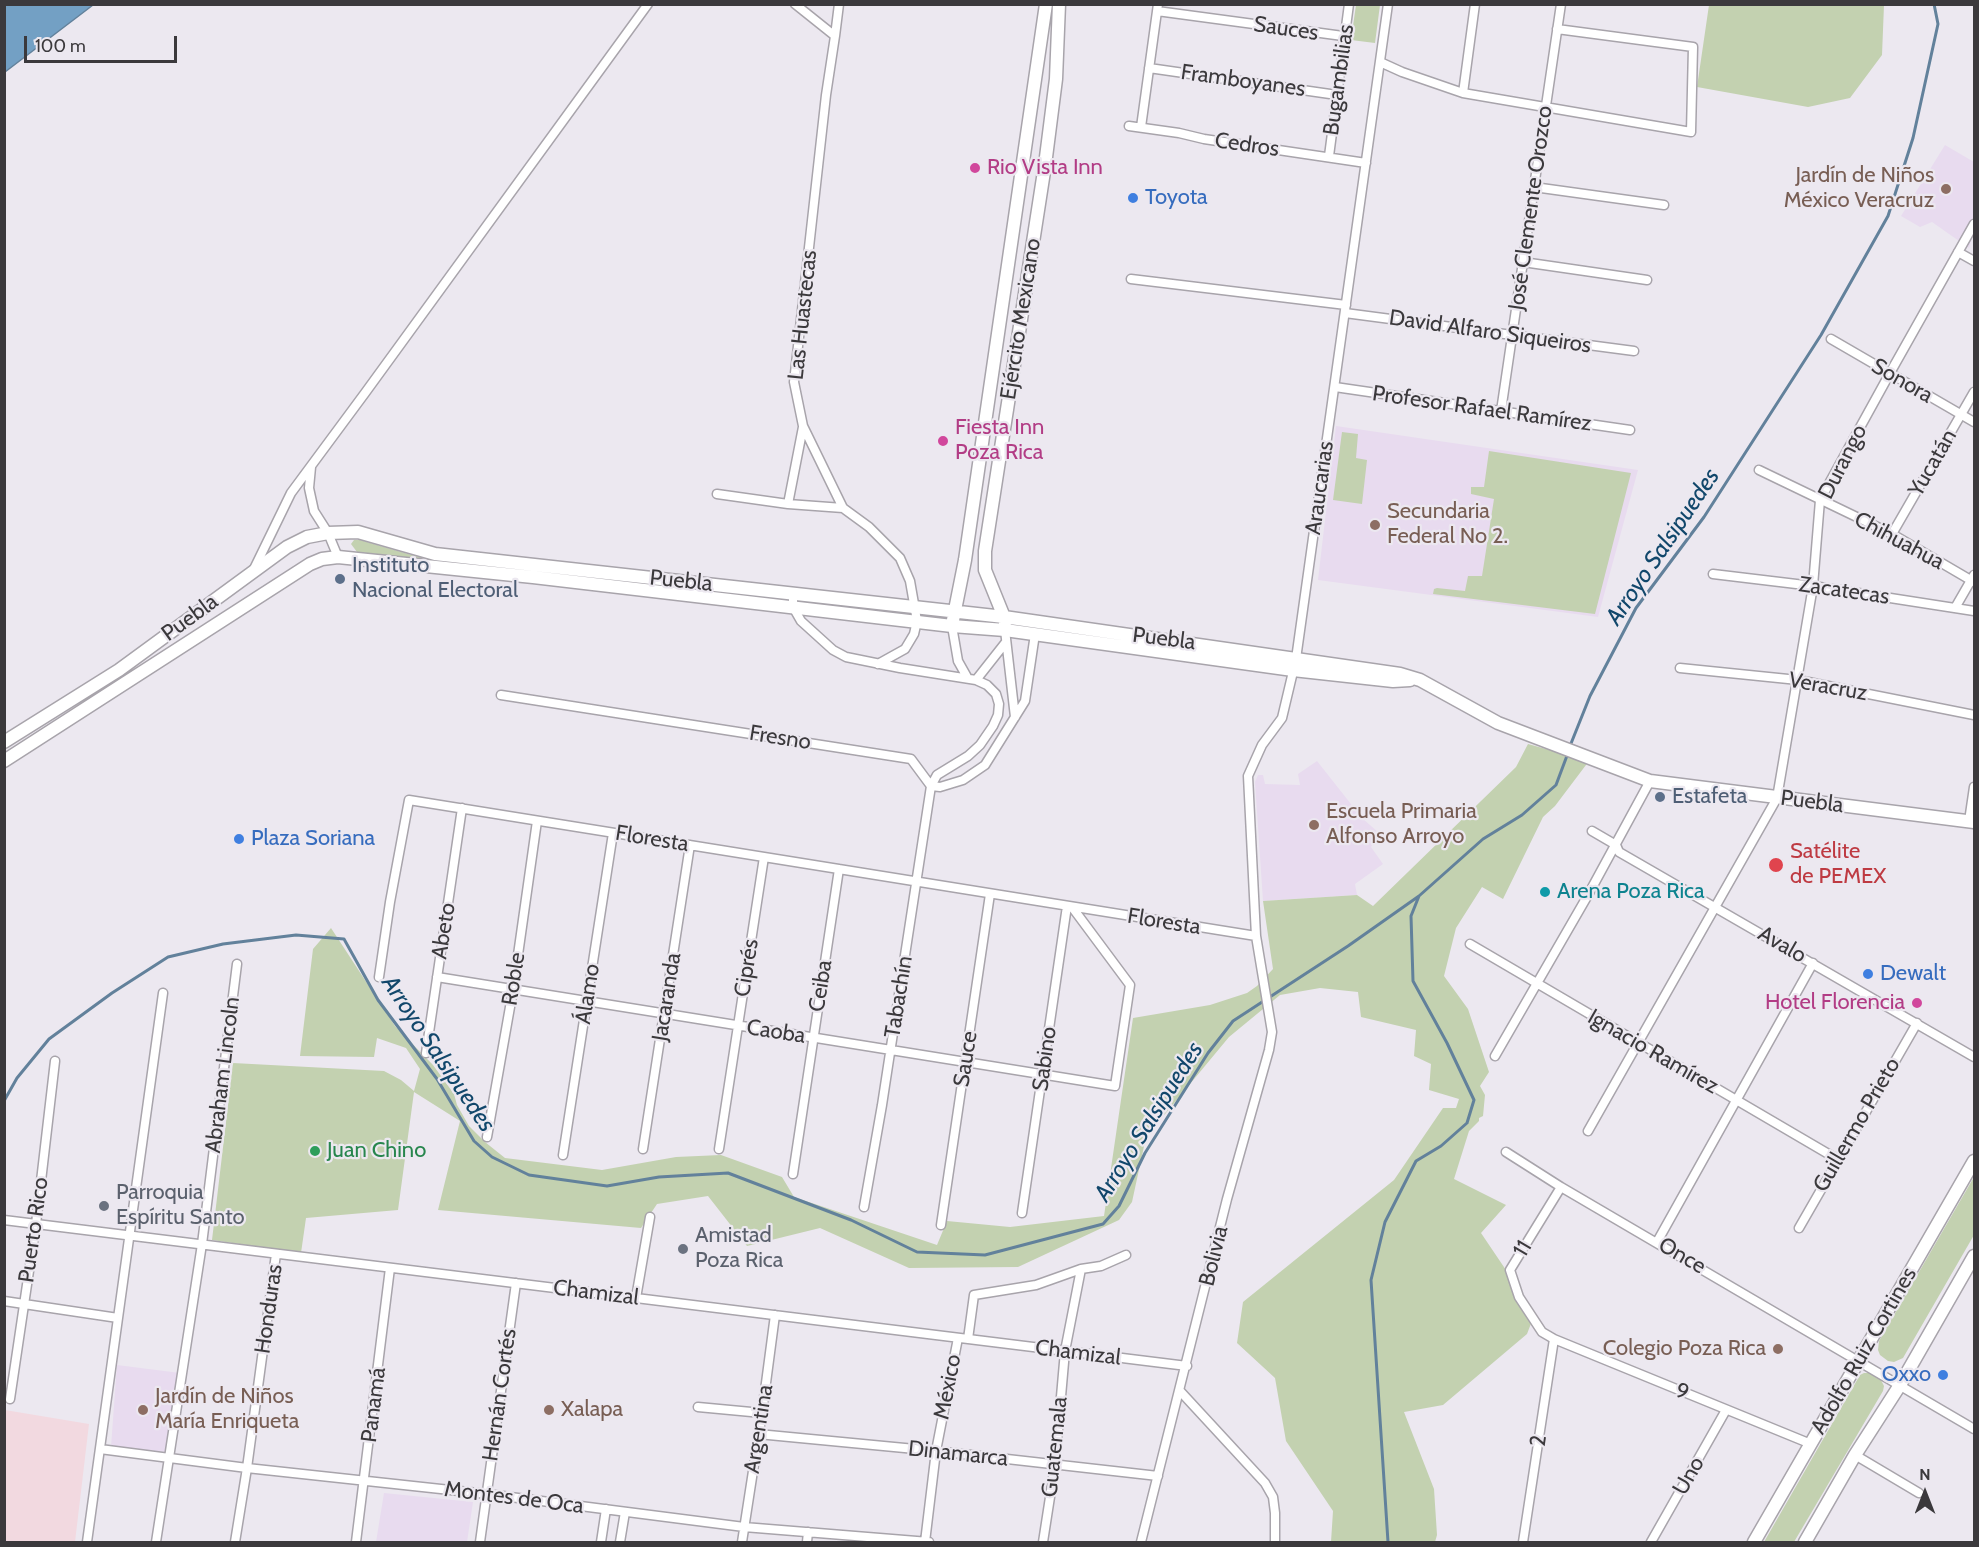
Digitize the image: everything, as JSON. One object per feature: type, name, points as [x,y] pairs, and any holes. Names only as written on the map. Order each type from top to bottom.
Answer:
[{"type":"main road","name":"Ejército Mexicano","points":[[952,626],[965,560],[1046,4]]},
{"type":"main road","name":"Ejército Mexicano","points":[[1005,630],[985,570],[985,551],[1045,165],[1056,79],[1059,4]]},
{"type":"main road","points":[[1036,78],[1056,79]]},
{"type":"main road","points":[[1002,300],[1023,303]]},
{"type":"main road","name":"Puebla","points":[[4,742],[119,670],[287,547],[307,537],[327,533],[358,532],[435,554],[793,600],[952,626],[1005,630],[1295,664]]},
{"type":"main road","name":"Puebla","points":[[4,761],[310,564],[322,559],[338,557],[533,577],[955,612],[1005,630],[1400,674],[1420,680],[1498,723],[1650,781],[1972,822]]},
{"type":"main road","points":[[965,560],[985,570]]},
{"type":"main road","name":"Adolfo Ruiz Cortines","points":[[1754,1542],[1974,1161]]},
{"type":"main road","name":"Adolfo Ruiz Cortines","points":[[1805,1542],[1855,1455],[1900,1385],[1974,1256]]},
{"type":"street","points":[[252,574],[291,493],[648,4]]},
{"type":"street","points":[[795,4],[835,36]]},
{"type":"street","name":"Las Huastecas","points":[[839,4],[826,95],[794,382],[803,426],[843,508],[869,527],[900,558],[910,581],[917,621]]},
{"type":"street","name":"Bugambilias","points":[[1329,156],[1349,4]]},
{"type":"street","name":"Araucarias","points":[[1256,936],[1248,776],[1262,745],[1282,718],[1295,664],[1388,4]]},
{"type":"street","points":[[1463,93],[1475,4]]},
{"type":"street","name":"José Clemente Orozco","points":[[1501,411],[1561,4]]},
{"type":"street","points":[[1142,127],[1157,8]]},
{"type":"street","name":"Sauces","points":[[1157,8],[1343,36]]},
{"type":"street","points":[[1380,62],[1463,93],[1691,132],[1693,47],[1557,28]]},
{"type":"street","name":"Framboyanes","points":[[1149,68],[1337,95]]},
{"type":"street","name":"Cedros","points":[[1129,126],[1366,163]]},
{"type":"street","points":[[1534,187],[1664,205]]},
{"type":"street","name":"Durango","points":[[1588,1131],[1777,798],[1813,586],[1820,500],[1974,224]]},
{"type":"street","points":[[1958,252],[1974,261]]},
{"type":"street","points":[[1523,261],[1647,280]]},
{"type":"street","points":[[1131,279],[1345,309]]},
{"type":"street","name":"David Alfaro Siqueiros","points":[[1345,309],[1634,351]]},
{"type":"street","name":"Sonora","points":[[1830,339],[1974,422]]},
{"type":"street","name":"Profesor Rafael Ramírez","points":[[1335,387],[1630,430]]},
{"type":"street","name":"Yucatán","points":[[1892,534],[1974,392]]},
{"type":"street","points":[[788,504],[803,426]]},
{"type":"street","points":[[311,467],[309,488],[314,511],[338,557]]},
{"type":"street","name":"Chihuahua","points":[[1759,470],[1892,534],[1973,579]]},
{"type":"street","points":[[717,494],[788,504],[843,508]]},
{"type":"street","name":"Zacatecas","points":[[1713,574],[1813,586],[1974,611]]},
{"type":"street","points":[[1955,608],[1973,579]]},
{"type":"street","points":[[793,600],[801,621],[833,650],[846,657],[966,677],[987,685],[996,694],[999,704],[998,715],[980,745],[968,756],[937,775],[931,786],[940,787],[963,780],[985,765],[1025,701],[1035,634]]},
{"type":"street","points":[[878,664],[905,649],[914,634],[917,621]]},
{"type":"street","points":[[952,626],[958,661],[966,677]]},
{"type":"street","points":[[976,680],[1005,630]]},
{"type":"street","points":[[1005,630],[1015,718]]},
{"type":"street","name":"Veracruz","points":[[1680,668],[1798,680],[1974,715]]},
{"type":"street","name":"Fresno","points":[[501,695],[911,759],[931,786]]},
{"type":"street","points":[[1495,1056],[1616,845],[1650,781]]},
{"type":"street","name":"Tabachín","points":[[864,1207],[931,786]]},
{"type":"street","points":[[1972,822],[1974,787]]},
{"type":"street","name":"Floresta","points":[[379,977],[409,800],[1256,936]]},
{"type":"street","name":"Abeto","points":[[426,1053],[462,808]]},
{"type":"street","name":"Roble","points":[[487,1137],[513,990],[537,820]]},
{"type":"street","name":"Avalo","points":[[1592,831],[1616,845],[1619,852],[1974,1057]]},
{"type":"street","name":"Álamo","points":[[563,1155],[614,833]]},
{"type":"street","name":"Jacaranda","points":[[643,1149],[690,845]]},
{"type":"street","name":"Ciprés","points":[[719,1149],[764,857]]},
{"type":"street","name":"Ceiba","points":[[793,1174],[839,869]]},
{"type":"street","name":"Sauce","points":[[940,1225],[990,894]]},
{"type":"street","name":"Floresta","points":[[1070,906],[1130,985],[1115,1086]]},
{"type":"street","name":"Sabino","points":[[1022,1213],[1070,906]]},
{"type":"street","name":"Bolivia","points":[[1141,1542],[1187,1366],[1227,1199],[1269,1050],[1272,1032],[1256,936]]},
{"type":"street","name":"Ignacio Ramírez","points":[[1470,944],[1837,1159]]},
{"type":"street","points":[[1657,1242],[1814,963]]},
{"type":"street","name":"Abraham Lincoln","points":[[156,1542],[202,1244],[237,964]]},
{"type":"street","name":"Caoba","points":[[437,977],[1115,1086]]},
{"type":"street","points":[[87,1542],[163,993]]},
{"type":"street","name":"Guillermo Prieto","points":[[1799,1228],[1917,1023]]},
{"type":"street","name":"Puerto Rico","points":[[10,1399],[36,1224],[55,1061]]},
{"type":"street","name":"Once","points":[[1506,1152],[1561,1187],[1974,1428]]},
{"type":"street","name":"11","points":[[1554,1340],[1542,1332],[1519,1297],[1510,1270],[1561,1187]]},
{"type":"street","points":[[636,1298],[650,1217]]},
{"type":"street","name":"Chamizal","points":[[4,1220],[1187,1366]]},
{"type":"street","name":"Honduras","points":[[235,1542],[276,1254]]},
{"type":"street","points":[[968,1339],[974,1295],[1036,1286],[1081,1269],[1101,1266],[1125,1255]]},
{"type":"street","name":"Panamá","points":[[356,1542],[390,1268]]},
{"type":"street","name":"Guatemala","points":[[1043,1542],[1055,1465],[1065,1351],[1081,1269]]},
{"type":"street","name":"Hernán Cortés","points":[[480,1542],[516,1283]]},
{"type":"street","points":[[4,1301],[118,1318]]},
{"type":"street","name":"Argentina","points":[[742,1542],[774,1315]]},
{"type":"street","name":"México","points":[[926,1542],[936,1450],[958,1338]]},
{"type":"street","name":"9","points":[[1554,1340],[1811,1444]]},
{"type":"street","name":"2","points":[[1523,1542],[1554,1340]]},
{"type":"street","points":[[1180,1391],[1265,1483],[1273,1497],[1275,1542]]},
{"type":"street","points":[[698,1407],[762,1413]]},
{"type":"street","name":"Uno","points":[[1651,1542],[1726,1410]]},
{"type":"street","name":"Dinamarca","points":[[758,1434],[936,1450],[1158,1476]]},
{"type":"street","name":"Montes de Oca","points":[[100,1449],[247,1468],[487,1494],[744,1527],[926,1542]]},
{"type":"street","points":[[1855,1455],[1919,1492]]},
{"type":"street","points":[[601,1542],[606,1509]]},
{"type":"street","points":[[620,1542],[625,1512]]},
{"type":"street","points":[[807,1542],[808,1532]]},
{"type":"shaded area","name":"Jardín de Niños México Veracruz","points":[[1945,145],[1974,162],[1974,231],[1969,248],[1932,222],[1920,227],[1901,216]]},
{"type":"shaded area","points":[[1336,426],[1638,470],[1598,617],[1318,580]]},
{"type":"shaded area","name":"Escuela Primaria Alfonso Arroyo","points":[[1317,761],[1362,818],[1379,833],[1371,847],[1383,864],[1355,884],[1357,895],[1263,901],[1255,782],[1258,775],[1263,775],[1265,784],[1300,785],[1298,774]]},
{"type":"shaded area","name":"Jardín de Niños María Enriqueta","points":[[117,1365],[180,1373],[165,1452],[111,1447]]},
{"type":"shaded area","points":[[5,1410],[89,1424],[75,1542],[5,1542]]},
{"type":"shaded area","points":[[384,1493],[473,1502],[467,1542],[376,1542]]},
{"type":"green space","points":[[1356,5],[1380,5],[1375,43],[1351,40]]},
{"type":"green space","points":[[1709,5],[1884,5],[1882,55],[1850,98],[1808,107],[1697,87]]},
{"type":"green space","points":[[1342,432],[1358,434],[1356,458],[1367,460],[1362,504],[1333,500]]},
{"type":"green space","points":[[1489,451],[1631,473],[1595,614],[1433,594],[1434,589],[1437,588],[1465,591],[1468,576],[1482,576],[1494,499],[1471,494],[1471,487],[1484,487]]},
{"type":"green space","points":[[354,540],[415,556],[480,565],[357,552],[351,544]]},
{"type":"green space","points":[[1528,744],[1589,761],[1555,806],[1543,817],[1503,899],[1482,887],[1456,928],[1444,976],[1468,1009],[1489,1072],[1480,1086],[1485,1095],[1483,1116],[1469,1131],[1454,1179],[1506,1205],[1481,1233],[1535,1313],[1527,1334],[1443,1405],[1404,1412],[1434,1489],[1437,1535],[1435,1542],[1331,1542],[1333,1511],[1286,1441],[1275,1378],[1237,1343],[1243,1302],[1394,1180],[1443,1108],[1456,1108],[1459,1099],[1429,1090],[1431,1064],[1414,1056],[1416,1030],[1361,1017],[1358,992],[1320,988],[1280,995],[1229,1037],[1146,1137],[1132,1202],[1119,1220],[1018,1267],[909,1268],[820,1228],[747,1246],[708,1196],[657,1204],[641,1228],[438,1210],[460,1121],[414,1092],[398,1210],[306,1218],[301,1253],[212,1240],[233,1063],[384,1071],[401,1080],[414,1091],[420,1069],[406,1048],[377,1038],[374,1057],[300,1056],[313,949],[331,928],[395,1026],[433,1065],[454,1094],[457,1105],[469,1126],[505,1158],[602,1170],[676,1157],[721,1155],[782,1177],[794,1197],[937,1245],[947,1221],[1010,1227],[1104,1216],[1133,1018],[1210,1005],[1247,993],[1257,986],[1273,969],[1263,901],[1357,895],[1373,906],[1516,767]]},
{"type":"green space","points":[[1974,1177],[1974,1235],[1903,1358],[1894,1362],[1888,1361],[1880,1355],[1879,1341]]},
{"type":"green space","points":[[1872,1373],[1880,1378],[1884,1386],[1883,1391],[1794,1542],[1764,1542],[1860,1375]]},
{"type":"water","points":[[5,4],[93,4],[93,5],[5,72]]},
{"type":"waterway","name":"Arroyo Salsipuedes","points":[[1570,746],[1590,696],[1636,608],[1704,517],[1821,335],[1888,216],[1913,138],[1938,24],[1934,4]]},
{"type":"waterway","name":"Arroyo Salsipuedes","points":[[4,1101],[17,1078],[49,1039],[112,993],[168,957],[223,944],[296,935],[344,939],[378,1000],[437,1079],[474,1141],[492,1157],[529,1175],[607,1186],[659,1177],[728,1173],[851,1220],[917,1252],[985,1255],[1103,1224],[1119,1206],[1145,1153],[1208,1053],[1233,1021],[1348,946],[1419,896],[1483,839],[1522,815],[1556,785],[1568,753]]},
{"type":"waterway","points":[[1388,1542],[1371,1280],[1385,1222],[1416,1161],[1441,1146],[1467,1123],[1474,1100],[1447,1043],[1413,981],[1411,916],[1419,896]]},
{"type":"place","name":"Rio Vista Inn","points":[[975,168]]},
{"type":"place","name":"Jardín de Niños México Veracruz","points":[[1946,189]]},
{"type":"place","name":"Toyota","points":[[1133,198]]},
{"type":"place","name":"Fiesta Inn Poza Rica","points":[[943,441]]},
{"type":"place","name":"Secundaria Federal No 2.","points":[[1375,525]]},
{"type":"place","name":"Instituto Nacional Electoral","points":[[340,579]]},
{"type":"place","name":"Estafeta","points":[[1660,797]]},
{"type":"place","name":"Escuela Primaria Alfonso Arroyo","points":[[1314,825]]},
{"type":"place","name":"Plaza Soriana","points":[[239,839]]},
{"type":"place","name":"Satélite de PEMEX","points":[[1776,865]]},
{"type":"place","name":"Arena Poza Rica","points":[[1545,892]]},
{"type":"place","name":"Dewalt","points":[[1868,974]]},
{"type":"place","name":"Hotel Florencia","points":[[1917,1003]]},
{"type":"place","name":"Juan Chino","points":[[315,1151]]},
{"type":"place","name":"Parroquia Espíritu Santo","points":[[104,1206]]},
{"type":"place","name":"Amistad Poza Rica","points":[[683,1249]]},
{"type":"place","name":"Colegio Poza Rica","points":[[1778,1349]]},
{"type":"place","name":"Oxxo","points":[[1943,1375]]},
{"type":"place","name":"Jardín de Niños María Enriqueta","points":[[143,1410]]},
{"type":"place","name":"Xalapa","points":[[549,1410]]}]
